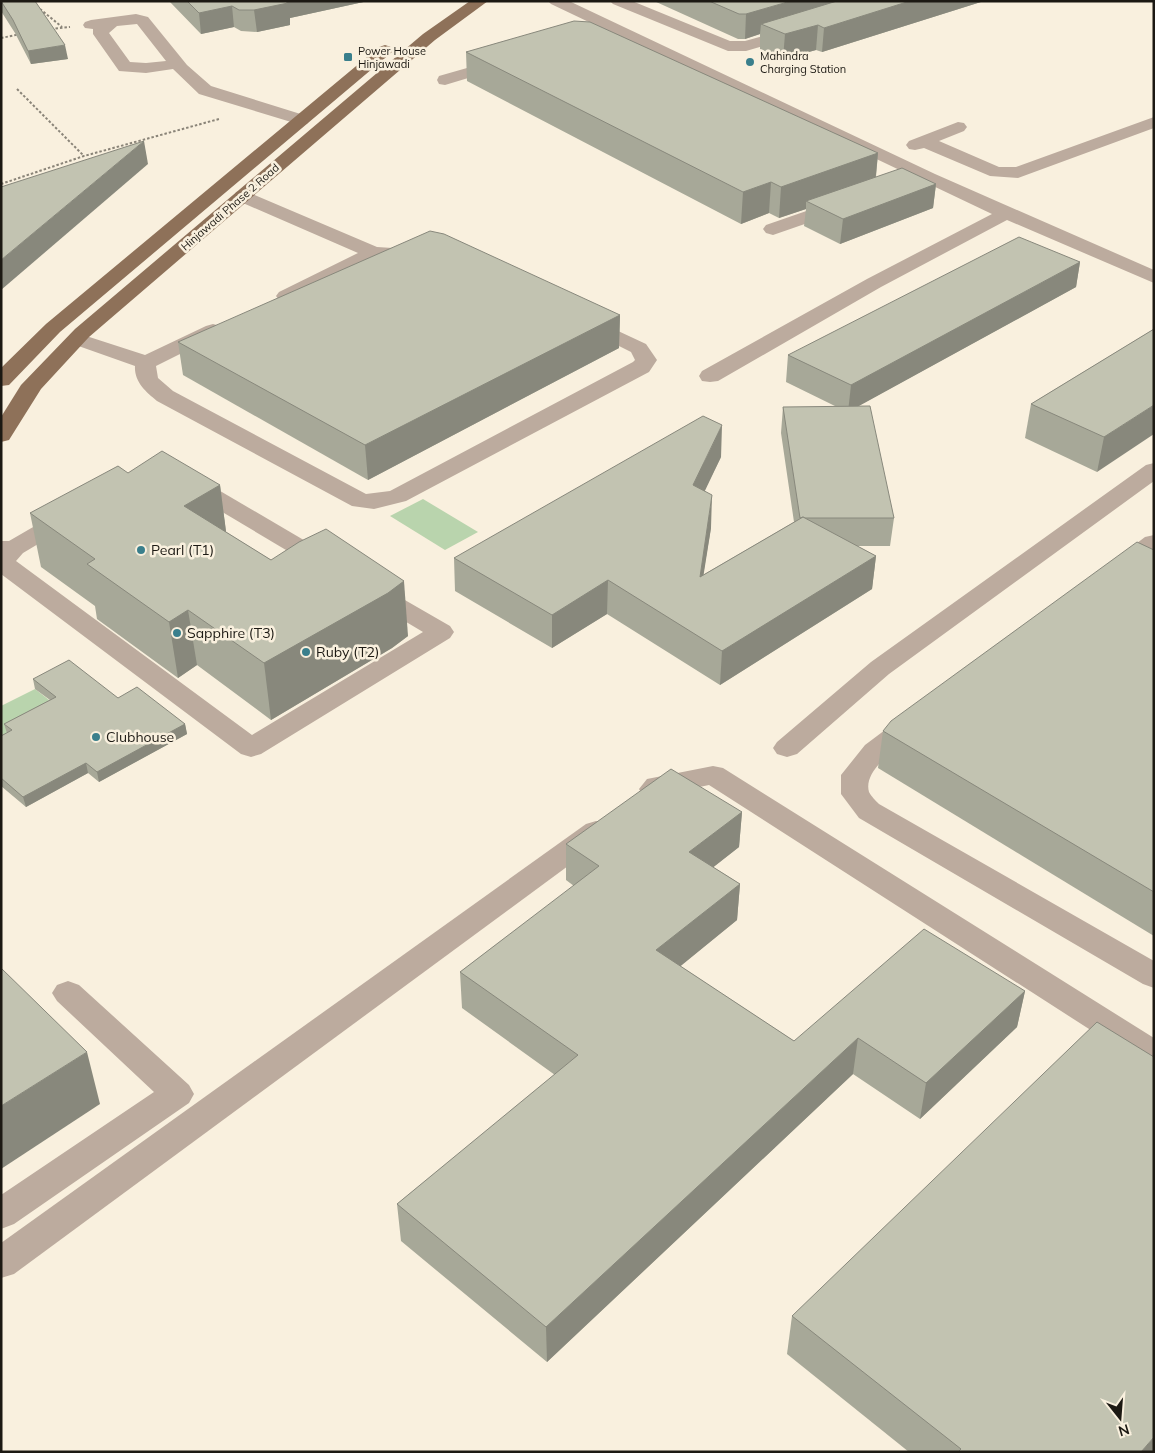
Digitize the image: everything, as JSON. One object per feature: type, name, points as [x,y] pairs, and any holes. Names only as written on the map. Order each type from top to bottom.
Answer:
[{"type":"main road","name":"Hinjawadi Phase 2 Road","points":[[1,435],[32,385],[72,344],[429,37],[480,1]]},
{"type":"main road","name":"Hinjawadi Phase 2 Road","points":[[1,380],[37,343],[301,120],[402,36],[434,12]]},
{"type":"main road","points":[[37,343],[72,344]]},
{"type":"street","points":[[556,1],[1005,214],[1149,271]]},
{"type":"street","points":[[618,1],[728,46],[746,46],[808,28]]},
{"type":"street","points":[[120,7],[136,19]]},
{"type":"street","points":[[177,64],[146,68],[125,68],[101,34],[100,31],[109,26],[99,24],[136,19],[142,20],[177,64],[205,90],[301,120]]},
{"type":"street","points":[[446,80],[517,58]]},
{"type":"street","points":[[674,73],[693,66]]},
{"type":"street","points":[[735,104],[756,96]]},
{"type":"street","points":[[787,128],[809,120]]},
{"type":"street","points":[[924,141],[996,172],[1018,173],[1154,122]]},
{"type":"street","points":[[883,157],[958,127]]},
{"type":"street","points":[[900,184],[922,176]]},
{"type":"street","points":[[243,196],[374,253],[434,255]]},
{"type":"street","points":[[773,230],[861,198]]},
{"type":"street","points":[[710,376],[874,283],[1005,214]]},
{"type":"street","points":[[269,304],[374,253]]},
{"type":"street","points":[[146,363],[145,376],[152,386],[165,396],[360,500],[373,503],[386,501],[398,496],[618,381],[641,367],[646,360],[639,348],[568,314]]},
{"type":"street","points":[[72,344],[146,363],[234,320]]},
{"type":"street","points":[[91,504],[8,548],[2,558],[3,562],[251,748],[441,632],[167,469]]},
{"type":"street","points":[[787,748],[880,668],[1154,470]]},
{"type":"street","points":[[1096,586],[1154,542]]},
{"type":"street","points":[[930,710],[875,751],[855,775],[855,794],[870,811],[1154,976]]},
{"type":"street","points":[[1,1263],[657,786],[712,775],[1154,1054]]},
{"type":"street","points":[[1,1214],[177,1094],[68,993]]},
{"type":"path","points":[[34,4],[63,27],[45,30]]},
{"type":"path","points":[[1,38],[28,33]]},
{"type":"path","points":[[17,89],[84,156]]},
{"type":"path","points":[[1,184],[84,156],[260,107]]},
{"type":"shaded area","points":[[423,499],[478,532],[445,550],[390,516]]},
{"type":"shaded area","points":[[35,689],[58,707],[1,748],[1,706]]},
{"type":"building","points":[[1,1],[35,1],[65,45],[28,51],[13,20]]},
{"type":"building","points":[[187,1],[285,1],[288,3],[254,10],[239,10],[232,6],[199,13]]},
{"type":"building","points":[[709,1],[791,1],[746,14],[739,14]]},
{"type":"building","points":[[837,1],[910,1],[824,28],[818,25],[785,34],[761,24]]},
{"type":"building","points":[[574,21],[590,22],[878,153],[781,187],[771,182],[743,192],[466,52]]},
{"type":"building","points":[[144,141],[1,260],[1,187]]},
{"type":"building","points":[[902,168],[936,184],[843,219],[806,201]]},
{"type":"building","points":[[430,231],[444,234],[620,315],[365,445],[178,342]]},
{"type":"building","points":[[1019,237],[1080,262],[851,385],[788,355]]},
{"type":"building","points":[[1154,329],[1154,405],[1104,437],[1031,404]]},
{"type":"building","points":[[870,406],[894,518],[800,518],[783,407]]},
{"type":"building","points":[[703,416],[722,425],[693,485],[712,495],[700,577],[803,517],[876,556],[722,651],[608,580],[552,615],[454,558]]},
{"type":"building","points":[[162,451],[220,485],[184,506],[271,560],[299,542],[326,529],[404,581],[388,593],[264,663],[188,610],[169,622],[87,564],[95,559],[30,513],[118,466],[128,473]]},
{"type":"building","points":[[1137,542],[1154,550],[1154,892],[883,731],[891,721]]},
{"type":"building","name":"Clubhouse","points":[[69,660],[118,698],[137,687],[185,724],[97,772],[86,763],[23,797],[1,778],[1,736],[12,730],[4,724],[56,697],[33,679]]},
{"type":"building","points":[[671,769],[742,812],[689,852],[740,884],[656,950],[794,1041],[924,929],[1025,991],[926,1083],[858,1038],[546,1327],[397,1204],[578,1055],[460,972],[599,866],[566,844]]},
{"type":"building","points":[[1,968],[87,1052],[1,1106]]},
{"type":"building","points":[[1097,1022],[1154,1057],[1154,1437],[1141,1452],[958,1452],[961,1449],[792,1316]]},
{"type":"place","name":"Power House Hinjawadi","points":[[348,57]]},
{"type":"place","name":"Mahindra Charging Station","points":[[750,62]]},
{"type":"place","name":"Pearl (T1)","points":[[141,550]]},
{"type":"place","name":"Sapphire (T3)","points":[[177,633]]},
{"type":"place","name":"Ruby (T2)","points":[[306,652]]},
{"type":"place","name":"Clubhouse","points":[[96,737]]}]
